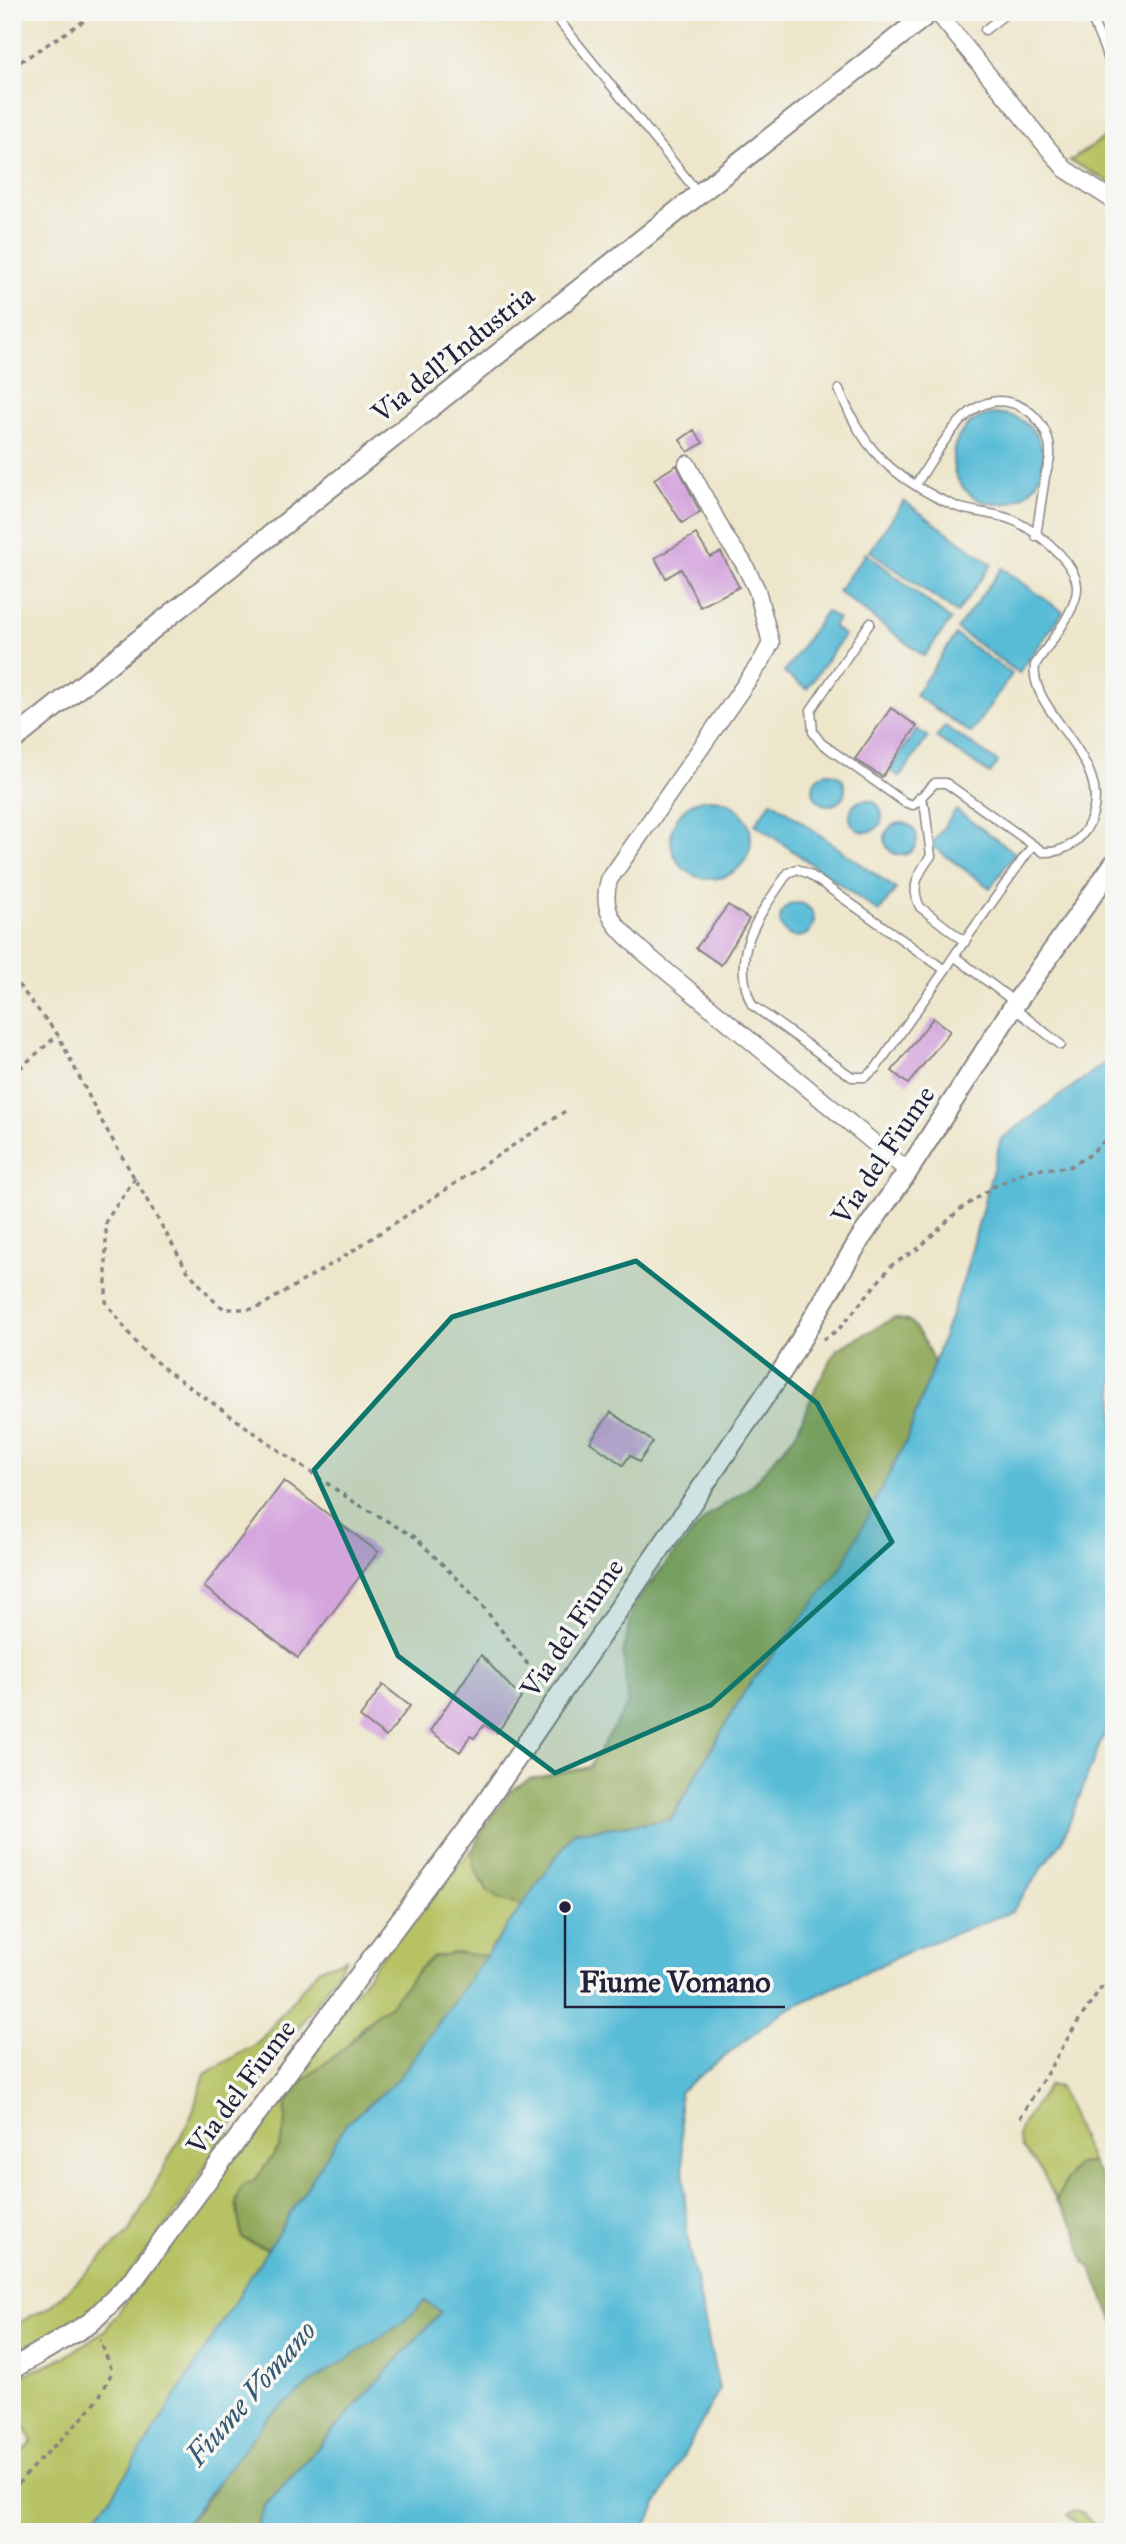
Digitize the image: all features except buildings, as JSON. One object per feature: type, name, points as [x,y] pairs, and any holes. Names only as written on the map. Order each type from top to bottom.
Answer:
[{"type":"street","name":"Via dell'Industria","points":[[12,741],[930,12]]},
{"type":"street","points":[[937,12],[1065,169],[1114,201]]},
{"type":"street","points":[[687,464],[757,590],[771,643],[762,660],[609,880],[605,894],[608,912],[617,926],[642,951],[908,1171]]},
{"type":"street","name":"Via del Fiume","points":[[12,2370],[90,2323],[141,2269],[468,1829],[784,1368],[860,1239],[908,1171],[1015,1005],[1114,864]]},
{"type":"lane","points":[[552,12],[699,194]]},
{"type":"lane","points":[[985,30],[1008,12]]},
{"type":"lane","points":[[1089,12],[1114,72]]},
{"type":"lane","points":[[839,389],[860,433],[891,467],[957,507],[1017,522],[1061,555],[1073,571],[1077,587],[1074,604],[1035,665],[1033,676],[1038,690],[1079,746],[1093,777],[1097,796],[1095,812],[1089,825],[1070,846],[1056,852],[1043,852],[946,783],[935,783],[913,805],[904,802],[821,743],[813,732],[811,710],[870,623]]},
{"type":"lane","points":[[916,484],[964,415],[981,404],[1001,401],[1021,406],[1037,418],[1047,435],[1050,455],[1037,536]]},
{"type":"lane","points":[[920,797],[925,808],[931,856],[915,880],[916,899],[920,907],[965,942]]},
{"type":"lane","points":[[945,970],[809,874],[797,869],[788,873],[754,922],[746,948],[746,985],[752,1005],[852,1077],[865,1077],[876,1068],[945,970],[954,956],[1033,845]]},
{"type":"lane","points":[[954,956],[1061,1045]]},
{"type":"path","points":[[12,67],[98,12]]},
{"type":"path","points":[[12,977],[58,1035],[100,1118],[187,1270],[203,1290],[225,1309],[256,1309],[337,1261],[567,1110]]},
{"type":"path","points":[[12,1075],[58,1035]]},
{"type":"path","points":[[817,1345],[839,1329],[892,1265],[919,1248],[960,1210],[995,1186],[1030,1170],[1069,1167],[1088,1156],[1113,1134]]},
{"type":"path","points":[[135,1177],[106,1222],[106,1302],[139,1347],[162,1367],[312,1473],[415,1537],[477,1599],[556,1700]]},
{"type":"path","points":[[1020,2118],[1077,2023],[1114,1970]]},
{"type":"path","points":[[12,2492],[78,2422],[107,2386],[112,2371],[104,2346],[90,2323]]},
{"type":"highlighted area","points":[[636,1261],[817,1403],[892,1542],[711,1705],[555,1773],[398,1656],[314,1470],[452,1317]]},
{"type":"green space","points":[[1114,131],[1114,187],[1070,161]]},
{"type":"green space","points":[[894,1318],[911,1322],[925,1342],[934,1364],[907,1439],[841,1569],[746,1689],[670,1820],[574,1832],[523,1905],[499,1899],[488,1892],[474,1865],[473,1849],[481,1832],[510,1791],[529,1779],[589,1767],[628,1704],[623,1654],[634,1604],[709,1515],[750,1487],[795,1435],[818,1383],[837,1349]]},
{"type":"green space","points":[[473,1849],[480,1881],[486,1888],[501,1898],[523,1905],[488,1956],[453,1953],[434,1957],[420,1968],[390,2006],[364,2025],[346,2047],[314,2072],[293,2096],[286,2105],[284,2132],[279,2148],[255,2180],[241,2187],[236,2203],[242,2238],[269,2250],[119,2486],[85,2532],[12,2532],[12,2461],[32,2442],[12,2397],[12,2380],[65,2357],[106,2329],[408,1921]]},
{"type":"green space","points":[[453,1953],[488,1956],[398,2080],[347,2123],[269,2250],[242,2238],[236,2203],[241,2187],[255,2180],[279,2148],[284,2132],[286,2105],[300,2083],[346,2047],[377,2013],[389,2006],[420,1968],[434,1957]]},
{"type":"green space","points":[[346,1959],[237,2117],[177,2212],[105,2305],[12,2367],[12,2326],[51,2306],[130,2231],[191,2117],[205,2074],[258,2043],[318,1969]]},
{"type":"green space","points":[[1049,2085],[1059,2087],[1092,2163],[1078,2164],[1070,2173],[1056,2200],[1042,2171],[1022,2148],[1018,2136],[1023,2123]]},
{"type":"green space","points":[[1092,2163],[1102,2180],[1113,2219],[1116,2261],[1114,2322],[1091,2268],[1084,2262],[1076,2229],[1056,2200],[1070,2173],[1078,2164]]},
{"type":"green space","points":[[425,2301],[441,2312],[265,2505],[255,2532],[179,2532],[256,2430],[269,2417],[307,2386],[387,2332]]},
{"type":"green space","points":[[1072,2511],[1079,2512],[1105,2532],[1086,2532],[1067,2515]]},
{"type":"water","points":[[998,414],[1015,418],[1030,427],[1039,442],[1043,459],[1039,476],[1030,491],[1015,500],[998,504],[981,500],[966,491],[957,476],[953,459],[957,442],[966,427],[981,418]]},
{"type":"water","points":[[904,501],[992,564],[957,613],[870,551]]},
{"type":"water","points":[[866,553],[951,620],[924,656],[838,591]]},
{"type":"water","points":[[1002,568],[1063,612],[1019,673],[957,629]]},
{"type":"water","points":[[826,611],[838,619],[833,627],[844,635],[807,689],[784,673]]},
{"type":"water","points":[[956,635],[1012,674],[971,733],[915,695]]},
{"type":"water","points":[[945,726],[998,762],[990,774],[936,737]]},
{"type":"water","points":[[917,729],[928,737],[900,777],[889,770]]},
{"type":"water","points":[[829,773],[840,778],[845,789],[840,800],[829,805],[818,800],[813,789],[818,778]]},
{"type":"water","points":[[703,799],[719,799],[740,810],[751,831],[751,847],[740,868],[719,879],[703,879],[689,873],[677,861],[671,847],[671,831],[677,817],[689,805]]},
{"type":"water","points":[[866,800],[877,805],[882,816],[877,827],[866,832],[855,827],[850,816],[855,805]]},
{"type":"water","points":[[772,801],[896,889],[879,912],[755,824]]},
{"type":"water","points":[[956,810],[1015,853],[990,888],[931,845]]},
{"type":"water","points":[[901,823],[912,828],[917,839],[912,850],[901,855],[890,850],[885,839],[890,828]]},
{"type":"water","points":[[797,903],[809,908],[814,920],[809,932],[797,937],[785,932],[780,920],[785,908]]},
{"type":"water","points":[[1114,1052],[1114,1708],[1062,1841],[1011,1912],[914,1949],[782,2012],[679,2092],[687,2235],[719,2390],[642,2532],[255,2532],[265,2506],[441,2312],[425,2301],[401,2324],[318,2378],[268,2417],[179,2532],[85,2532],[119,2486],[347,2123],[398,2080],[574,1832],[671,1820],[746,1689],[841,1569],[907,1439],[964,1278],[1001,1139],[1109,1060]]},
{"type":"place","name":"Fiume Vomano","points":[[565,1907]]}]
